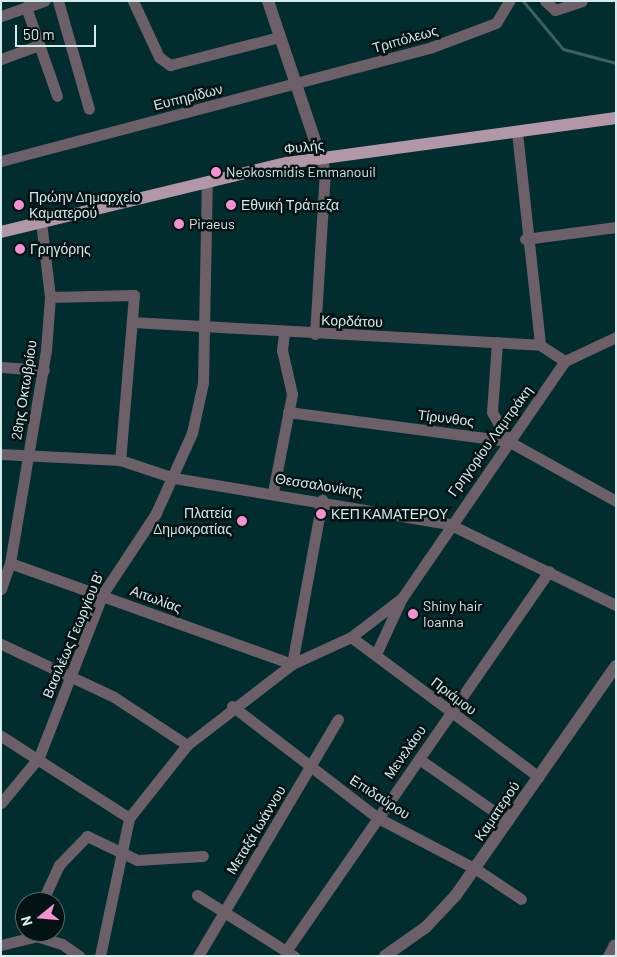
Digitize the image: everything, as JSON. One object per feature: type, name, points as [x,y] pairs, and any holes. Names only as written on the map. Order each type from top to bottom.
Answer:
[{"type":"main road","name":"Φυλής","points":[[1,232],[287,163],[322,161],[616,118]]},
{"type":"street","points":[[1,16],[44,1]]},
{"type":"street","points":[[58,1],[89,109]]},
{"type":"street","points":[[133,1],[160,56],[170,65],[279,37]]},
{"type":"street","points":[[268,1],[325,172],[315,334]]},
{"type":"street","points":[[545,1],[555,10],[582,1]]},
{"type":"street","name":"Τριπόλεως","points":[[297,85],[478,32],[496,23],[510,2]]},
{"type":"street","points":[[26,7],[56,96]]},
{"type":"street","points":[[1,59],[39,45]]},
{"type":"street","name":"Ευπηρίδων","points":[[1,161],[297,85]]},
{"type":"street","points":[[517,132],[525,239],[540,345]]},
{"type":"street","name":"Βασιλέως Γεωργίου Β'","points":[[1,804],[39,757],[102,595],[156,513],[174,478],[192,432],[203,383],[206,327],[207,182]]},
{"type":"street","name":"28ης Οκτωβρίου","points":[[1,589],[10,563],[44,370],[50,297],[41,222]]},
{"type":"street","points":[[525,239],[616,227]]},
{"type":"street","points":[[50,297],[134,295],[120,460]]},
{"type":"street","name":"Κορδάτου","points":[[132,322],[315,334],[540,345],[565,361]]},
{"type":"street","points":[[273,492],[292,383],[282,350],[284,332]]},
{"type":"street","name":"Γρηγορίου Λαμπράκη","points":[[100,956],[119,853],[129,818],[187,745],[232,706],[292,664],[351,637],[402,598],[449,524],[565,361],[616,337]]},
{"type":"street","points":[[497,342],[492,412],[508,441]]},
{"type":"street","points":[[1,367],[44,370]]},
{"type":"street","name":"Τίρυνθος","points":[[288,412],[508,441],[616,501]]},
{"type":"street","name":"Θεσσαλονίκης","points":[[1,454],[120,460],[174,478],[322,500],[449,524],[616,605]]},
{"type":"street","points":[[292,664],[322,500]]},
{"type":"street","name":"Αιτωλίας","points":[[10,563],[292,664]]},
{"type":"street","name":"Μενελάου","points":[[290,953],[418,759],[549,571]]},
{"type":"street","points":[[376,654],[402,598]]},
{"type":"street","name":"Πριάμου","points":[[351,637],[376,654],[450,713],[539,777]]},
{"type":"street","points":[[1,644],[72,675],[187,745]]},
{"type":"street","name":"Καματερού","points":[[385,956],[426,928],[476,869],[539,777],[612,680],[616,666]]},
{"type":"street","name":"Επιδαύρου","points":[[232,706],[310,768],[378,818],[476,869],[521,899]]},
{"type":"street","name":"Μεταξά Ιωάννου","points":[[198,956],[338,719]]},
{"type":"street","points":[[1,736],[39,757],[129,818]]},
{"type":"street","points":[[418,759],[508,821]]},
{"type":"street","points":[[47,892],[59,865],[86,836],[137,860],[203,856]]},
{"type":"street","points":[[197,895],[290,953]]},
{"type":"street","points":[[1,945],[15,941]]},
{"type":"street","points":[[57,942],[80,956]]},
{"type":"street","points":[[608,956],[614,944]]},
{"type":"waterway","points":[[523,1],[563,49],[616,63]]},
{"type":"place","name":"Neokosmidis Emmanouil","points":[[216,172]]},
{"type":"place","name":"Πρώην Δημαρχείο Καματερού","points":[[19,205]]},
{"type":"place","name":"Εθνική Τράπεζα","points":[[231,205]]},
{"type":"place","name":"Piraeus","points":[[179,224]]},
{"type":"place","name":"Γρηγόρης","points":[[20,249]]},
{"type":"place","name":"ΚΕΠ ΚΑΜΑΤΕΡΟΥ","points":[[321,514]]},
{"type":"place","name":"Πλατεία Δημοκρατίας","points":[[242,521]]},
{"type":"place","name":"Shiny hair Ioanna","points":[[413,614]]}]
